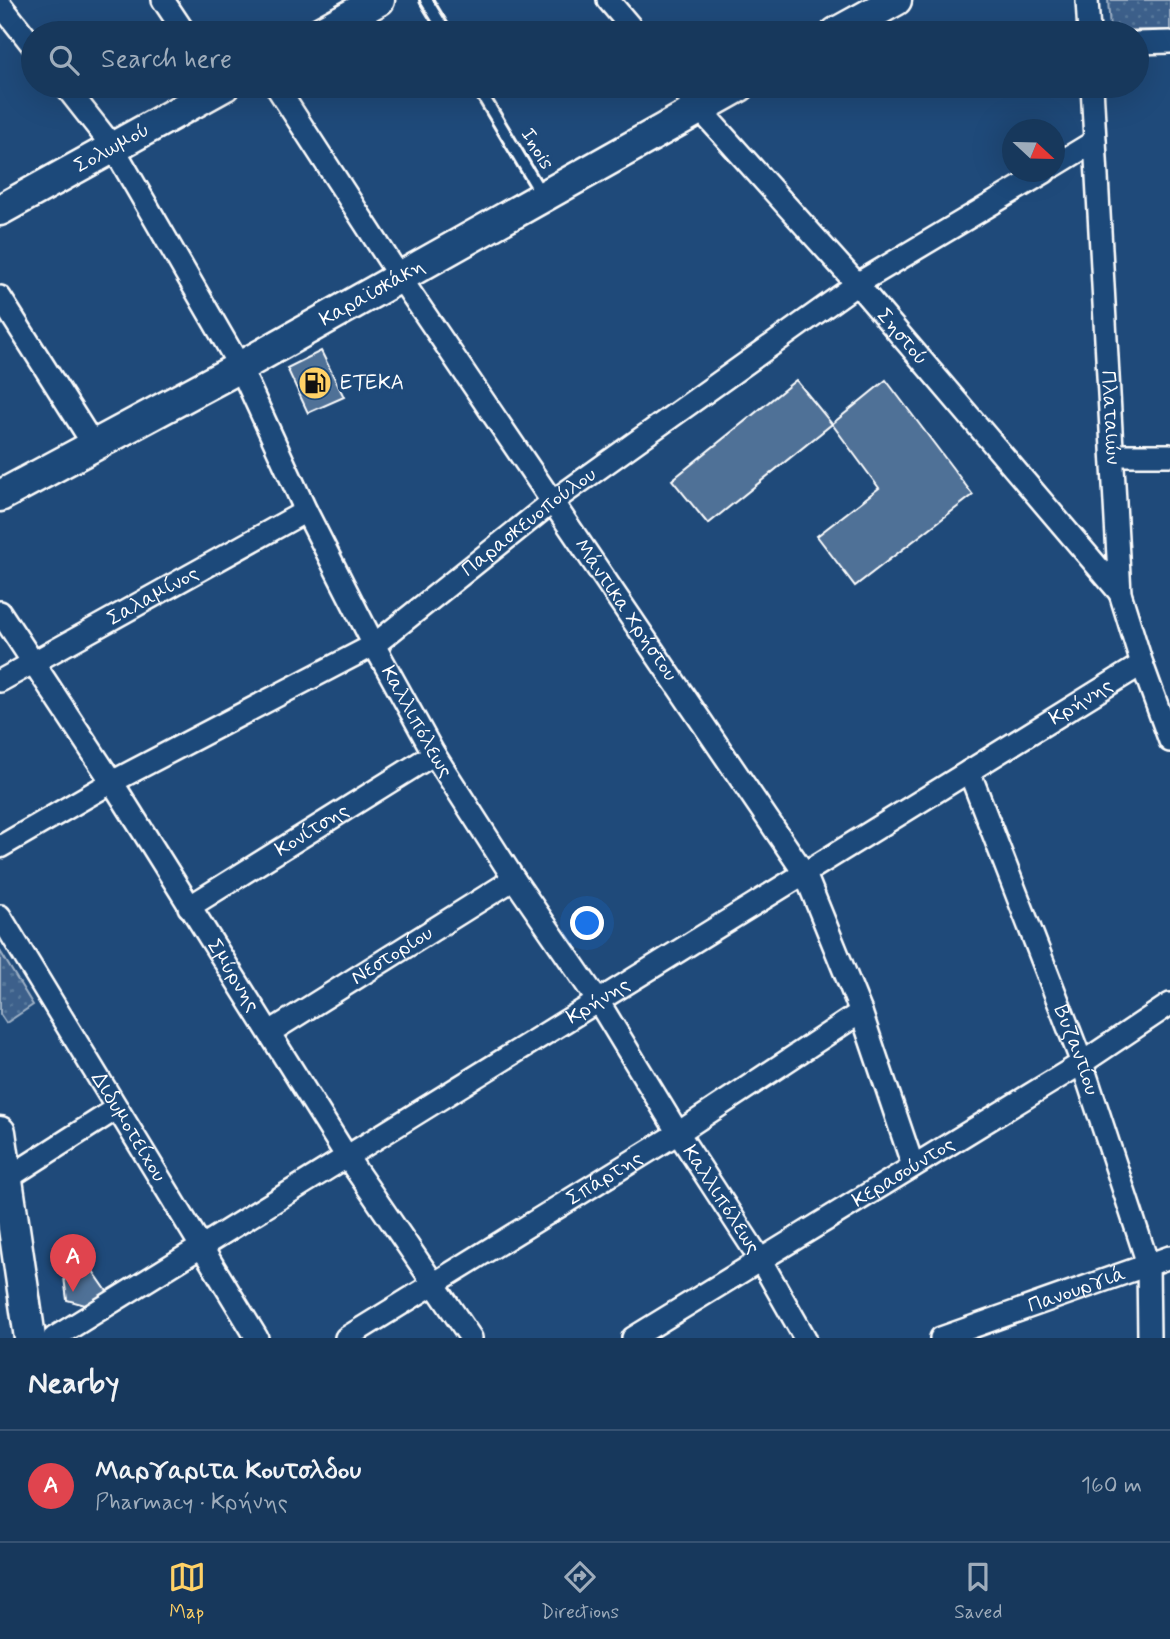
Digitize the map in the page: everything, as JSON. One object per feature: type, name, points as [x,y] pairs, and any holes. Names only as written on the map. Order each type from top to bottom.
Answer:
[{"type":"street","points":[[163,0],[177,21]]},
{"type":"street","points":[[341,21],[379,0]]},
{"type":"street","points":[[608,0],[626,21]]},
{"type":"street","points":[[858,21],[896,0]]},
{"type":"street","points":[[1087,0],[1088,21]]},
{"type":"street","points":[[5,6],[21,29]]},
{"type":"street","points":[[1149,43],[1170,42]]},
{"type":"street","name":"Καλλιπόλεως","points":[[74,98],[113,147],[240,367],[306,511],[374,645],[434,754],[514,879],[598,1002],[678,1133],[760,1259],[806,1338]]},
{"type":"street","name":"Σολωμού","points":[[0,210],[201,98]]},
{"type":"street","name":"Μάντικα Χρήστου","points":[[284,98],[399,276],[805,874],[861,1012],[913,1166]]},
{"type":"street","name":"Σηστού","points":[[689,98],[857,284],[1120,593]]},
{"type":"street","name":"Καραϊσκάκη","points":[[0,496],[240,367],[718,98]]},
{"type":"street","name":"Πλαταιών","points":[[1093,98],[1120,593],[1170,740]]},
{"type":"street","points":[[1065,160],[1095,141]]},
{"type":"street","name":"Παρασκευοπούλου","points":[[0,847],[112,782],[374,645],[552,502],[857,284],[1028,182]]},
{"type":"street","points":[[0,297],[93,444]]},
{"type":"street","points":[[1113,455],[1170,455]]},
{"type":"street","name":"Σαλαμίνος","points":[[0,681],[306,511]]},
{"type":"street","name":"Σμύρνης","points":[[0,611],[112,782],[347,1157],[471,1338]]},
{"type":"street","name":"Κρήνης","points":[[54,1338],[1142,664]]},
{"type":"street","name":"Κονίτσης","points":[[189,907],[434,754]]},
{"type":"street","name":"Βυζαντίου","points":[[970,771],[1082,1063],[1148,1264],[1149,1338]]},
{"type":"street","name":"Νεστορίου","points":[[270,1032],[514,879]]},
{"type":"street","name":"Διδυμοτείχου","points":[[0,916],[257,1338]]},
{"type":"street","name":"Κερασούντος","points":[[632,1338],[1082,1063],[1170,1004]]},
{"type":"street","name":"Σπάρτης","points":[[346,1338],[678,1133],[861,1012]]},
{"type":"street","points":[[4,1180],[116,1109]]},
{"type":"street","points":[[0,1132],[4,1180],[30,1338]]},
{"type":"street","name":"Πανουργιά","points":[[942,1338],[1170,1257]]},
{"type":"lane","points":[[426,0],[439,21]]},
{"type":"lane","name":"Inois","points":[[484,98],[542,196]]},
{"type":"shaded area","points":[[1108,0],[1170,0],[1170,30],[1149,30],[1149,21],[1109,21]]},
{"type":"shaded area","points":[[0,951],[33,1005],[6,1023],[0,1014]]},
{"type":"building","name":"ΕΤΕΚΑ","points":[[321,351],[344,397],[308,413],[287,368]]},
{"type":"building","points":[[796,380],[832,424],[708,524],[672,480]]},
{"type":"building","points":[[886,380],[973,495],[855,586],[817,536],[879,488],[832,424]]},
{"type":"building","points":[[79,1251],[109,1294],[92,1307],[67,1300],[62,1262]]},
{"type":"place","name":"ΕΤΕΚΑ","points":[[315,383]]},
{"type":"place","name":"Μαργαριτα Κουτσλδου","points":[[73,1292]]}]
